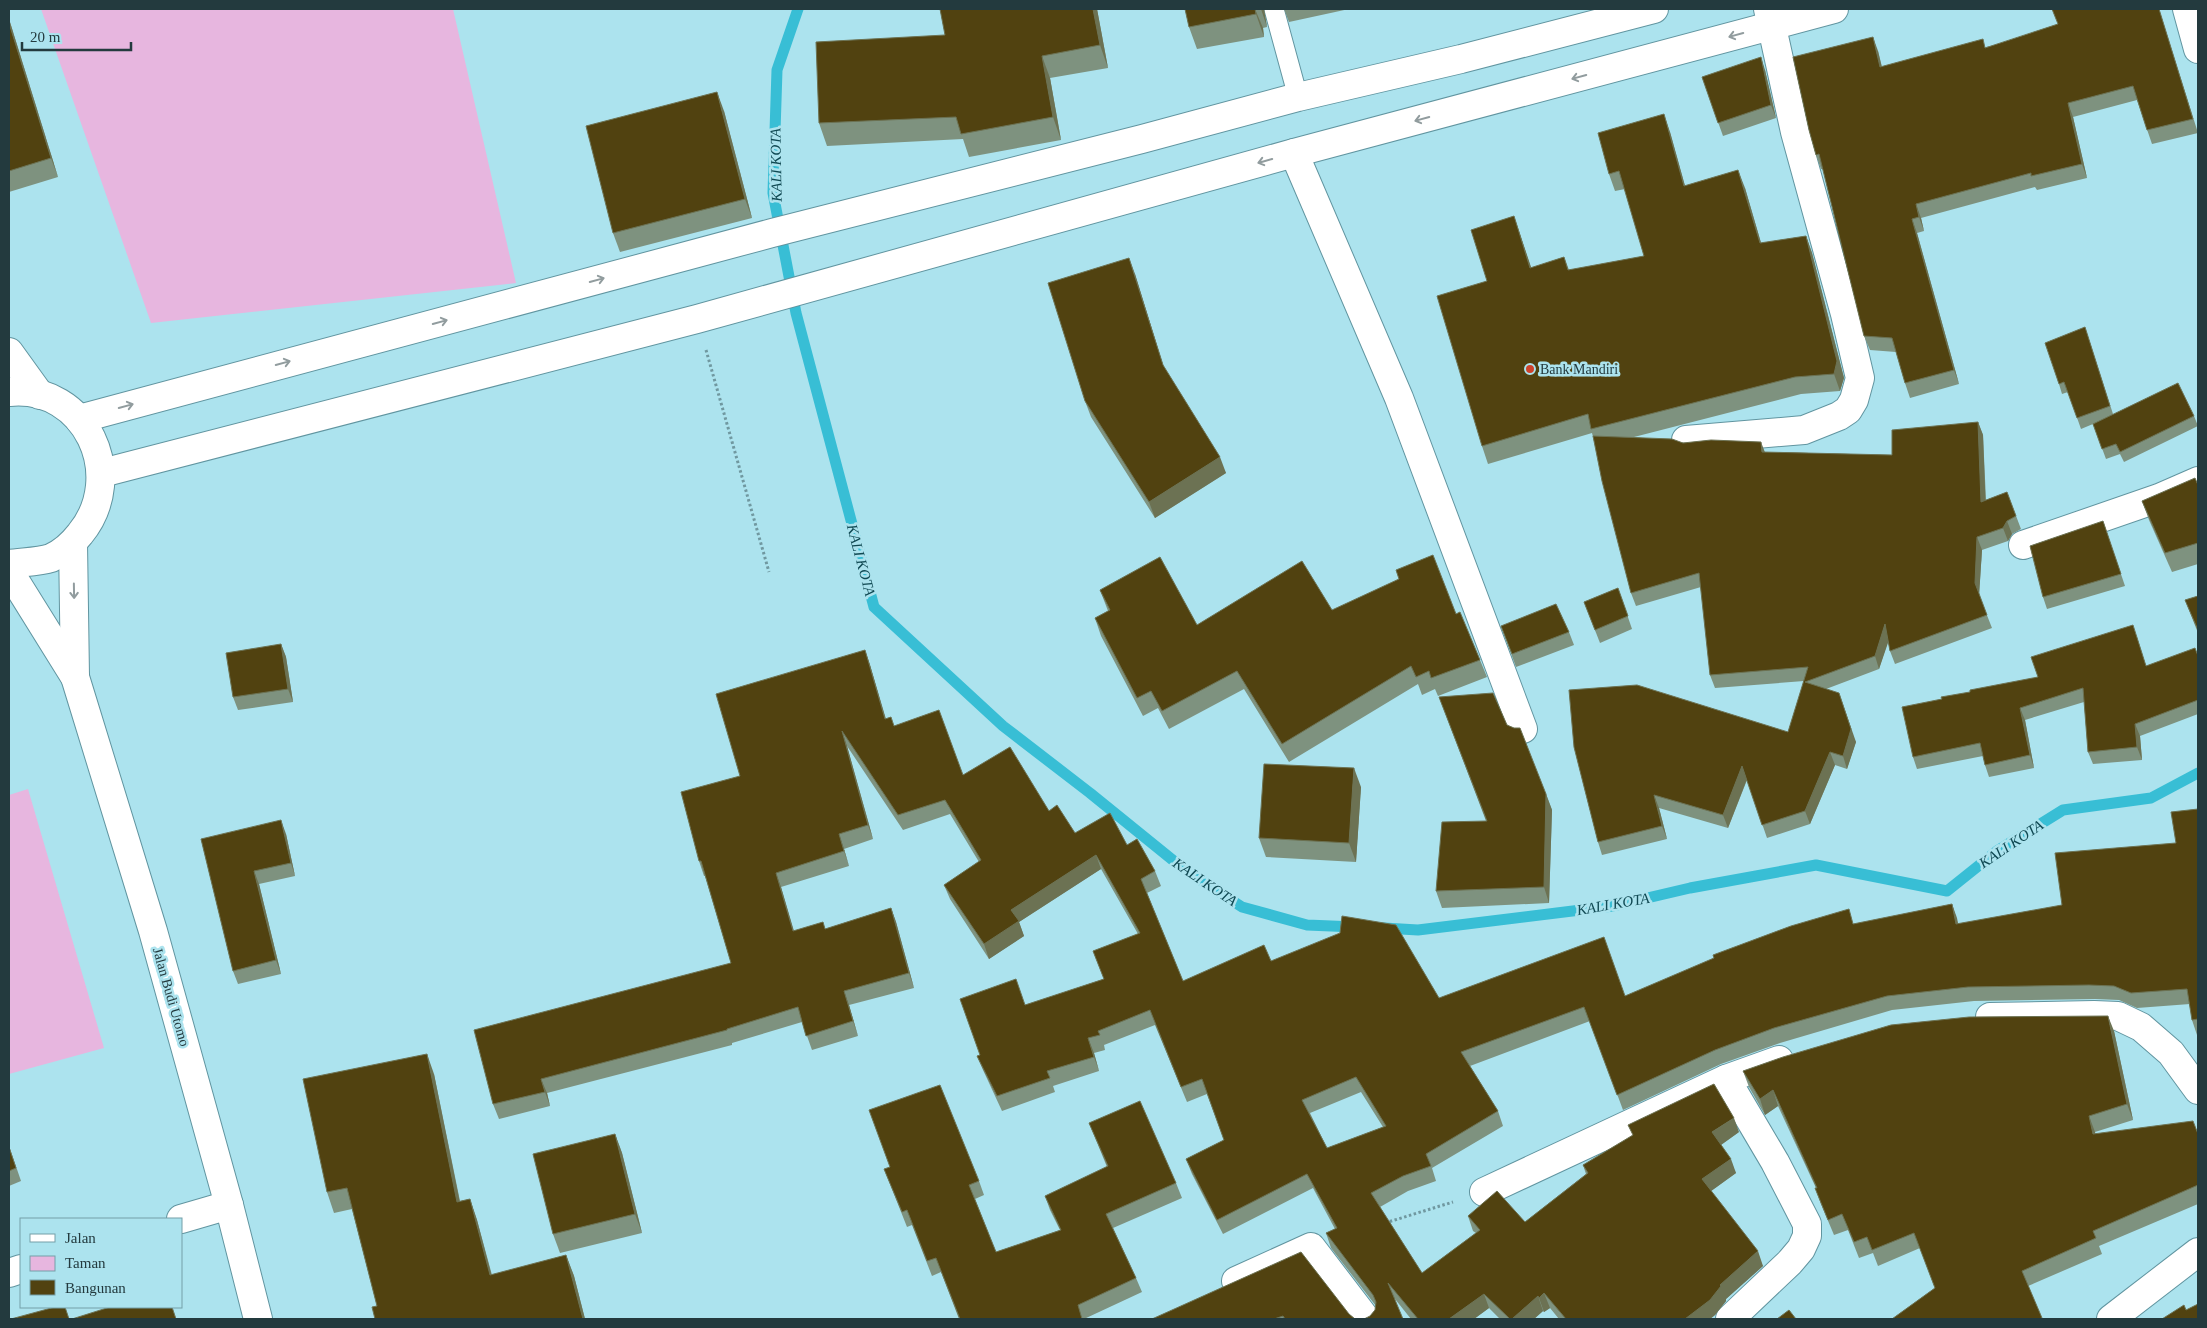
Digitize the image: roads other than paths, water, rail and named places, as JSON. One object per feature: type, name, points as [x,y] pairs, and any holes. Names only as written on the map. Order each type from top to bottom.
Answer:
[{"type":"street","points":[[79,419],[772,232],[1142,139],[1298,97],[1461,60],[1654,9]]},
{"type":"street","points":[[102,473],[697,318],[1294,153],[1771,17],[1834,9]]},
{"type":"street","points":[[2187,9],[2198,49]]},
{"type":"street","points":[[1686,440],[1804,430],[1839,416],[1848,410],[1854,400],[1860,378],[1845,314],[1795,132],[1771,17]]},
{"type":"street","points":[[1294,153],[1399,398],[1523,729]]},
{"type":"street","points":[[9,352],[40,395]]},
{"type":"street","points":[[9,392],[17,391],[40,395],[61,404],[79,419],[95,444],[102,473],[100,498],[90,522],[73,543],[50,558],[9,564]]},
{"type":"street","points":[[2023,545],[2159,498],[2198,481]]},
{"type":"street","name":"Jalan Budi Utomo","points":[[73,543],[75,677]]},
{"type":"street","name":"Jalan Budi Utomo","points":[[9,571],[75,677],[153,931],[229,1205],[258,1319]]},
{"type":"street","points":[[1966,1018],[2118,1016],[2141,1027],[2171,1053],[2198,1090]]},
{"type":"street","points":[[1484,1192],[1726,1079],[1802,1053]]},
{"type":"street","points":[[1726,1079],[1775,1162],[1807,1224],[1807,1236],[1801,1249],[1790,1262],[1730,1319]]},
{"type":"street","points":[[182,1220],[229,1205]]},
{"type":"street","points":[[1216,1291],[1311,1247],[1366,1319]]},
{"type":"street","points":[[2111,1319],[2198,1252]]},
{"type":"lane","points":[[1274,9],[1298,97]]},
{"type":"waterway","name":"KALI KOTA","points":[[798,9],[777,70],[773,193],[796,313],[874,607],[1003,726],[1185,870],[1242,907],[1307,925],[1355,927]]},
{"type":"waterway","name":"KALI KOTA","points":[[1384,928],[1418,930],[1613,906],[1690,888],[1816,865],[1947,891],[1997,851],[2063,810],[2151,798],[2198,773]]},
{"type":"place","name":"Bank Mandiri","points":[[1530,369]]}]
